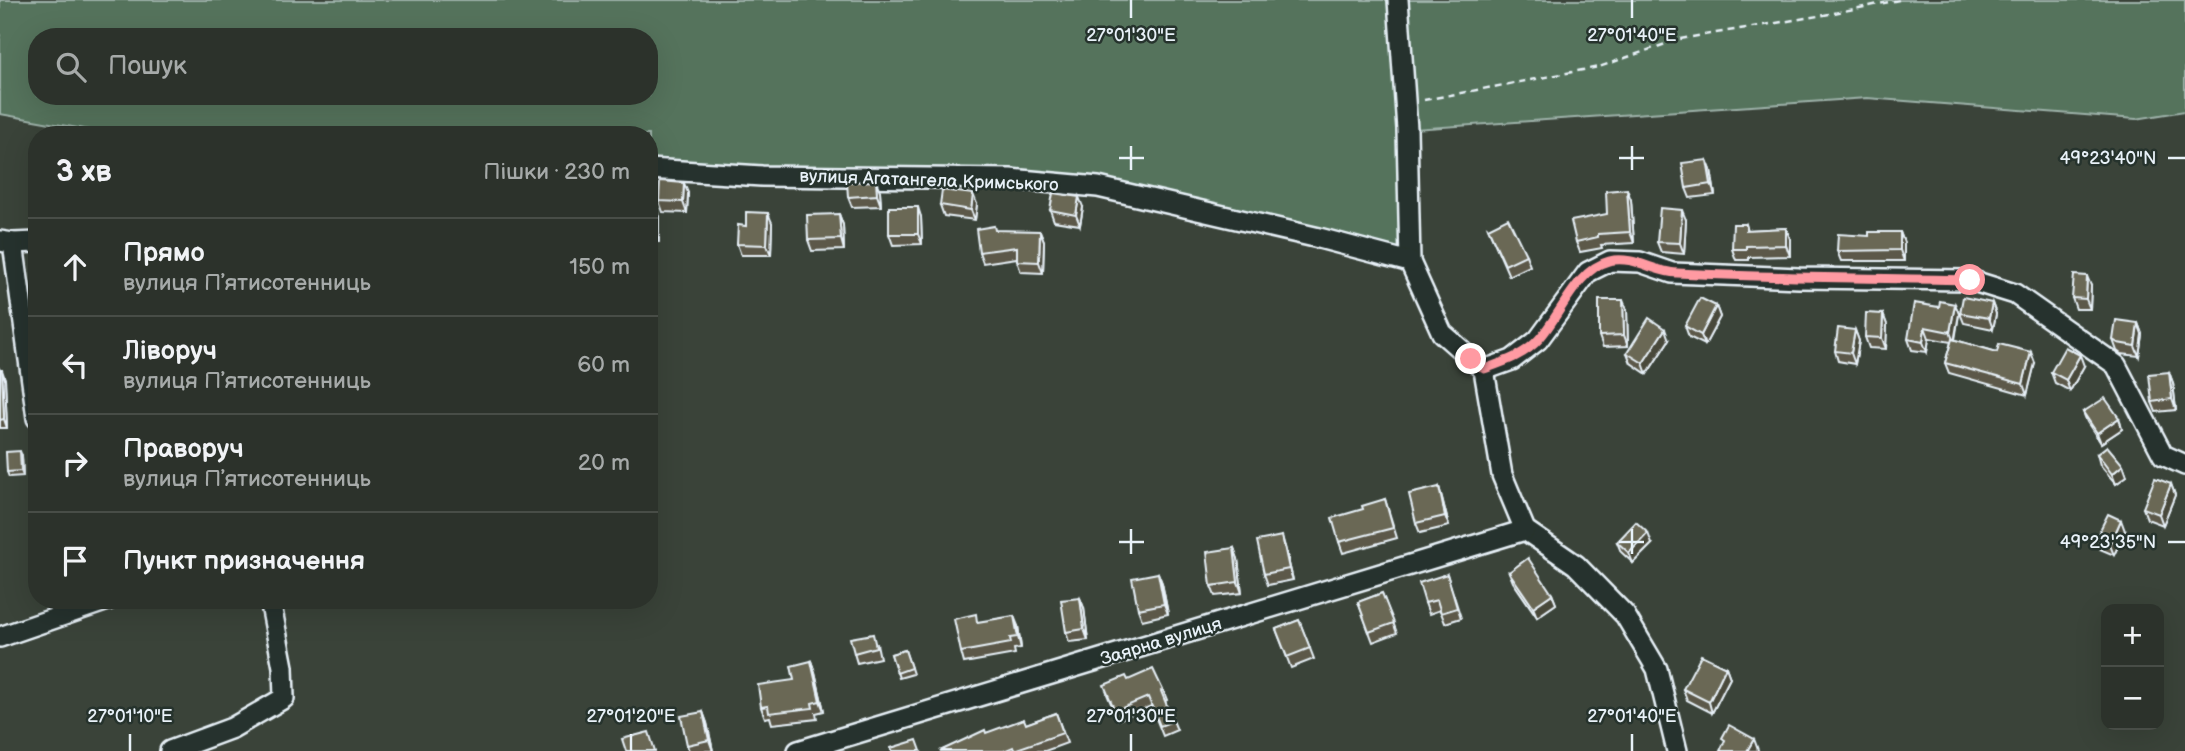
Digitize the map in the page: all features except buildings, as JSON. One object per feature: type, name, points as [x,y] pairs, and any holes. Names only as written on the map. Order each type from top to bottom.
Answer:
[{"type":"street","points":[[1398,0],[1405,103],[1410,262],[1441,333],[1484,369],[1502,475],[1525,530],[1576,565],[1625,615],[1657,669],[1677,751]]},
{"type":"street","name":"вулиця Агатангела Кримського","points":[[658,170],[762,176],[1010,179],[1098,187],[1410,262]]},
{"type":"street","points":[[28,242],[6,242],[28,367]]},
{"type":"street","points":[[1484,369],[1512,360],[1538,340],[1588,272],[1610,261],[1640,262],[1672,273],[1970,280],[2015,294],[2116,365],[2163,455],[2185,465]]},
{"type":"street","name":"Заярна вулиця","points":[[798,751],[1525,530]]},
{"type":"street","points":[[0,637],[59,609]]},
{"type":"street","points":[[170,751],[232,728],[284,698],[283,667],[272,609]]},
{"type":"path","points":[[1405,103],[1599,67],[1680,39],[1899,0]]},
{"type":"green space","points":[[0,0],[1390,0],[1400,132],[1403,254],[1098,182],[658,163],[658,126],[67,126],[0,114]]},
{"type":"green space","points":[[1406,0],[2185,0],[2185,111],[2136,119],[1867,98],[1414,129]]},
{"type":"route","points":[[1471,359],[1484,369],[1512,360],[1538,340],[1588,272],[1610,261],[1640,262],[1672,273],[1970,280]]}]
